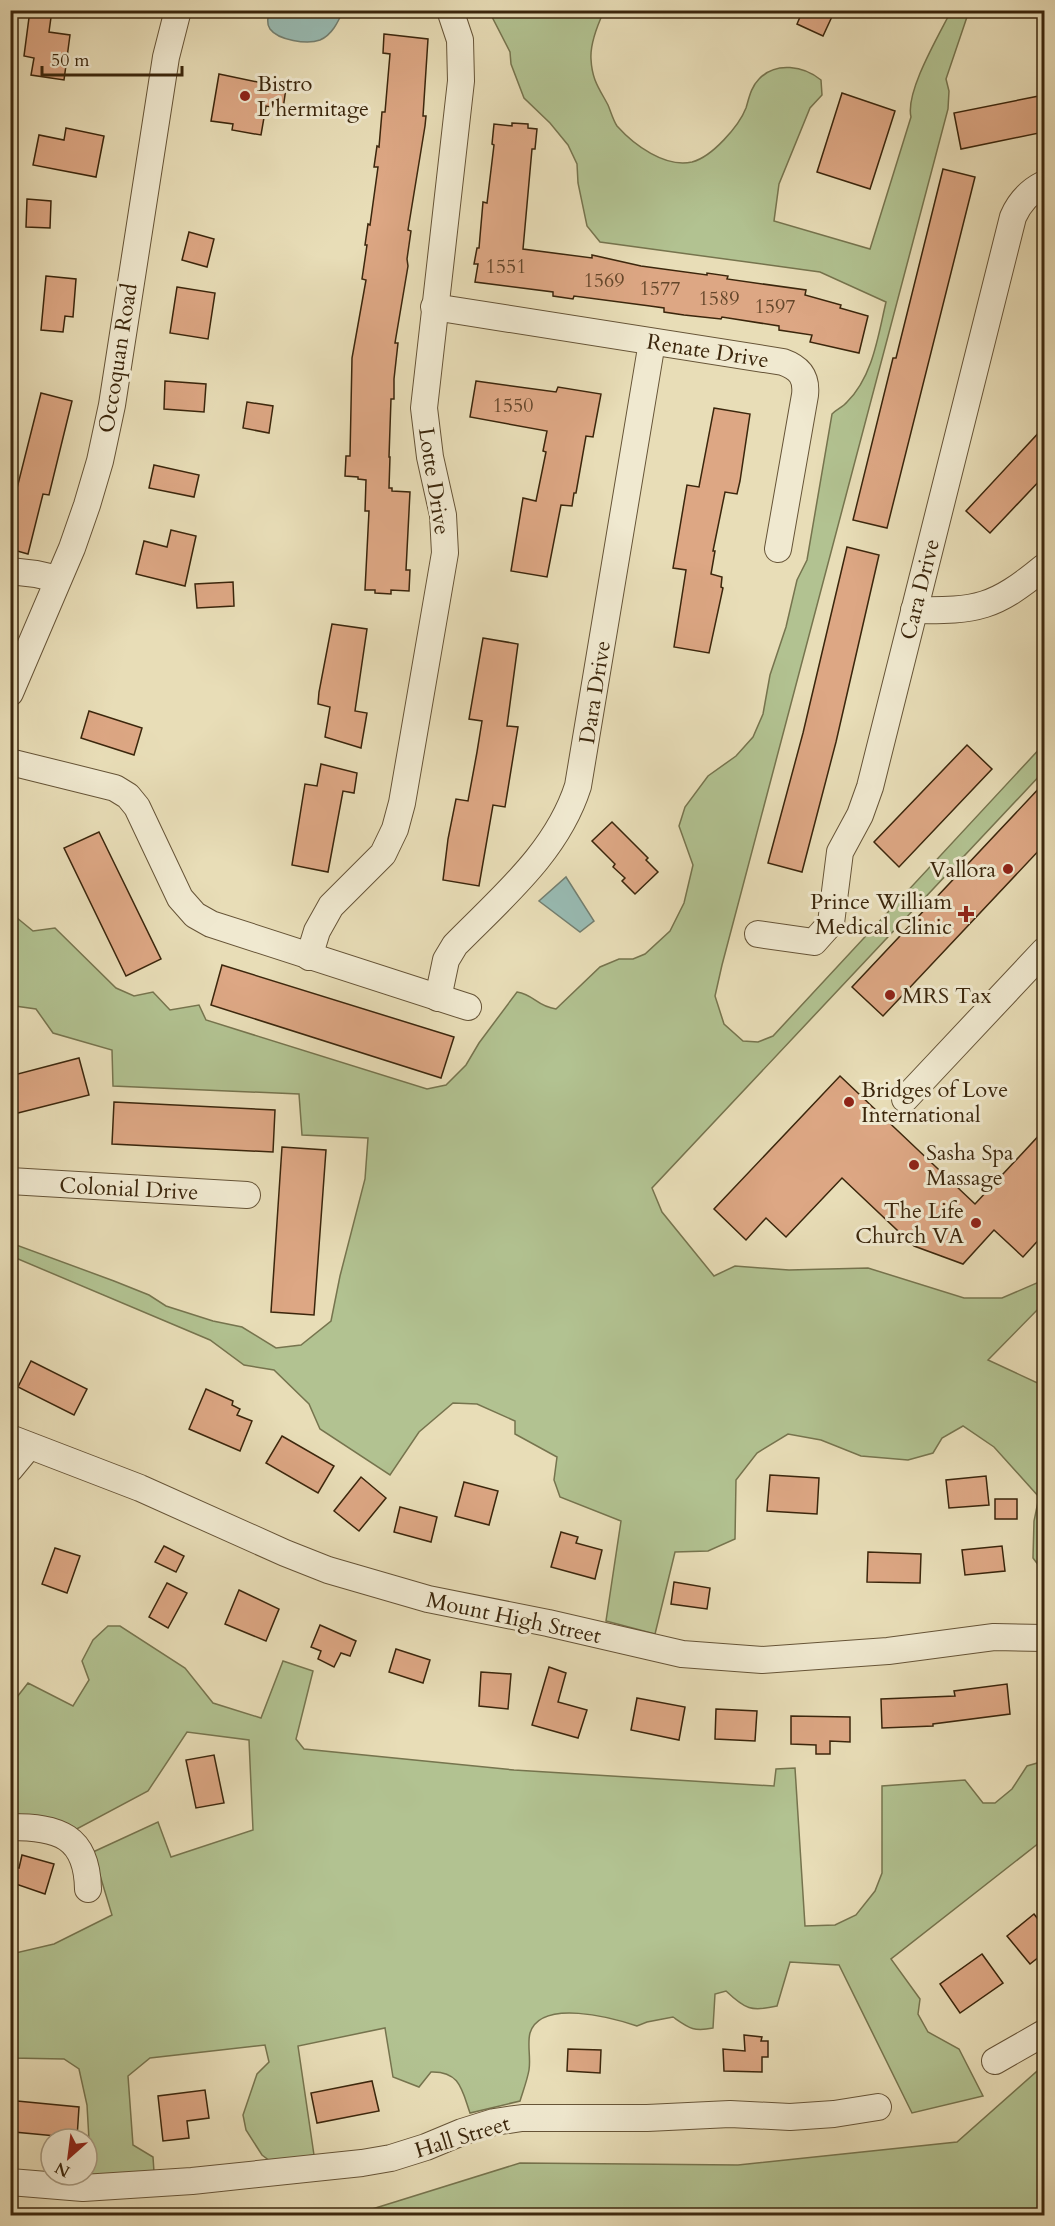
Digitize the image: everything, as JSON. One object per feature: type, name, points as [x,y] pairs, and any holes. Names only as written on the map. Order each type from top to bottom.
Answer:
[{"type":"street","name":"Occoquan Road","points":[[10,693],[87,505],[100,461],[112,405],[166,57],[178,10]]},
{"type":"street","name":"Lotte Drive","points":[[309,957],[317,931],[331,906],[383,854],[395,829],[402,803],[445,553],[443,515],[430,457],[424,408],[461,81],[460,40],[450,10]]},
{"type":"street","name":"Cara Drive","points":[[758,934],[814,942],[831,923],[837,862],[842,847],[866,801],[1013,217],[1024,200],[1044,184]]},
{"type":"street","name":"Renate Drive","points":[[434,307],[783,362],[796,368],[804,376],[805,395],[777,549]]},
{"type":"street","name":"Dara Drive","points":[[438,998],[446,960],[455,945],[534,865],[564,821],[578,786],[652,342]]},
{"type":"street","points":[[914,610],[959,610],[978,607],[1017,590],[1044,567]]},
{"type":"street","points":[[10,571],[58,579]]},
{"type":"street","points":[[10,762],[115,788],[122,792],[137,807],[175,889],[195,915],[211,924],[468,1007]]},
{"type":"street","points":[[905,1098],[1044,951]]},
{"type":"street","name":"Colonial Drive","points":[[10,1182],[247,1195]]},
{"type":"street","points":[[10,1469],[20,1442]]},
{"type":"street","name":"Mount High Street","points":[[20,1442],[140,1488],[328,1570],[428,1599],[548,1623],[682,1654],[762,1660],[888,1651],[994,1637],[1044,1638]]},
{"type":"street","points":[[10,1827],[45,1829],[75,1844],[83,1854],[88,1871],[88,1889]]},
{"type":"street","points":[[995,2061],[1044,2033]]},
{"type":"street","name":"Hall Street","points":[[10,2182],[83,2188],[192,2181],[362,2163],[391,2158],[494,2122],[522,2118],[647,2118],[730,2114],[790,2117],[834,2114],[878,2107]]},
{"type":"green space","points":[[489,11],[604,11],[591,53],[596,84],[617,126],[641,147],[671,162],[692,162],[700,159],[724,140],[746,108],[754,86],[766,73],[790,67],[814,75],[821,80],[822,95],[810,108],[779,184],[774,221],[870,249],[911,117],[913,93],[918,79],[931,48],[951,11],[969,11],[946,79],[949,91],[948,109],[722,965],[715,996],[724,1024],[743,1041],[758,1042],[773,1036],[1044,744],[1044,771],[652,1188],[662,1212],[714,1276],[735,1266],[789,1270],[868,1268],[964,1298],[1002,1298],[1037,1283],[1044,1275],[1044,1303],[988,1360],[1044,1386],[1044,1553],[1039,1566],[1033,1558],[1034,1521],[1039,1497],[994,1447],[963,1426],[942,1438],[933,1453],[908,1460],[861,1456],[821,1440],[788,1434],[757,1453],[736,1480],[735,1539],[708,1551],[675,1552],[655,1634],[606,1621],[621,1521],[560,1497],[554,1480],[557,1457],[515,1434],[515,1421],[477,1404],[453,1403],[419,1432],[390,1475],[320,1429],[309,1404],[274,1370],[244,1365],[210,1340],[11,1256],[11,1243],[149,1295],[166,1306],[213,1321],[242,1327],[276,1348],[301,1345],[331,1321],[365,1179],[368,1138],[302,1135],[299,1094],[113,1086],[112,1050],[53,1033],[36,1009],[15,1006],[11,1003],[11,913],[33,931],[55,928],[116,988],[134,996],[153,992],[170,1010],[199,1005],[206,1020],[427,1089],[446,1085],[466,1065],[479,1043],[517,992],[549,1008],[556,1009],[600,967],[619,959],[633,959],[645,954],[670,931],[684,903],[693,865],[679,826],[685,807],[708,776],[736,756],[753,737],[763,714],[770,675],[786,627],[797,580],[807,560],[832,414],[856,392],[869,368],[886,302],[820,272],[600,242],[587,226],[578,183],[577,164],[568,145],[550,123],[524,98],[511,64],[510,52]]},
{"type":"green space","points":[[108,1626],[120,1626],[185,1668],[213,1703],[261,1718],[283,1661],[313,1671],[296,1739],[304,1749],[514,1770],[774,1786],[776,1769],[795,1768],[805,1926],[835,1925],[856,1915],[875,1891],[882,1873],[882,1786],[965,1780],[983,1803],[995,1803],[1012,1789],[1027,1766],[1044,1761],[1044,1839],[891,1959],[920,1999],[918,2014],[928,2032],[959,2049],[983,2096],[912,2113],[839,1965],[790,1962],[777,2006],[754,2009],[738,2002],[726,1991],[715,1994],[713,2028],[701,2030],[691,2028],[673,2017],[637,2026],[579,2013],[548,2016],[537,2022],[530,2033],[529,2070],[520,2101],[470,2113],[462,2090],[454,2078],[448,2075],[431,2072],[419,2087],[393,2077],[385,2028],[298,2046],[314,2155],[270,2161],[262,2155],[246,2130],[243,2115],[257,2074],[269,2062],[265,2045],[150,2058],[128,2076],[133,2145],[153,2157],[154,2172],[99,2175],[99,2127],[88,2127],[87,2105],[79,2069],[64,2059],[11,2058],[11,1954],[54,1944],[112,1915],[93,1852],[158,1822],[171,1857],[253,1830],[249,1740],[187,1732],[148,1791],[73,1831],[11,1816],[10,1706],[28,1683],[73,1706],[89,1680],[82,1661],[93,1640]]},
{"type":"green space","points":[[1044,2065],[1044,2215],[353,2215],[520,2163],[738,2165],[957,2142]]},
{"type":"water","points":[[270,10],[343,11],[337,24],[328,35],[320,40],[308,42],[293,41],[274,33],[268,24]]},
{"type":"water","points":[[566,877],[594,921],[580,932],[539,901]]},
{"type":"building","points":[[30,10],[52,10],[49,32],[70,35],[64,80],[31,75],[34,58],[24,56]]},
{"type":"building","points":[[803,10],[835,10],[823,36],[797,24]]},
{"type":"building","points":[[384,34],[428,39],[423,116],[426,116],[408,230],[411,231],[408,266],[395,343],[398,343],[394,399],[391,399],[389,457],[389,488],[392,488],[392,491],[410,492],[406,570],[410,570],[409,591],[391,590],[391,594],[365,590],[369,511],[365,511],[366,480],[345,476],[346,456],[350,456],[352,358],[366,280],[362,279],[368,224],[370,225],[378,167],[374,167],[377,146],[379,147],[382,112],[385,112],[390,54],[383,53]]},
{"type":"building","name":"Bistro L'hermitage","points":[[219,74],[286,88],[283,109],[266,106],[261,135],[232,130],[233,124],[211,121]]},
{"type":"building","points":[[842,93],[895,111],[870,189],[817,172]]},
{"type":"building","points":[[1044,95],[1044,132],[961,149],[954,113]]},
{"type":"building","points":[[512,123],[528,124],[528,128],[537,129],[535,149],[532,149],[523,249],[592,258],[592,255],[641,266],[728,276],[727,279],[806,290],[805,295],[841,305],[840,308],[868,316],[859,353],[810,342],[812,335],[779,330],[779,326],[722,317],[721,319],[684,315],[664,312],[664,308],[574,296],[573,299],[553,296],[553,292],[475,282],[478,264],[474,264],[477,248],[479,248],[483,202],[487,203],[494,145],[492,144],[494,124],[512,126]]},
{"type":"building","points":[[66,128],[104,136],[96,177],[33,165],[39,135],[64,140]]},
{"type":"building","points":[[943,169],[975,177],[887,528],[853,520]]},
{"type":"building","points":[[27,199],[51,201],[50,228],[26,227]]},
{"type":"building","points":[[189,232],[214,239],[207,267],[182,260]]},
{"type":"building","points":[[46,276],[76,279],[73,317],[65,316],[63,332],[41,330]]},
{"type":"building","points":[[177,287],[215,293],[208,339],[170,333]]},
{"type":"building","points":[[165,381],[206,384],[204,412],[164,409]]},
{"type":"building","points":[[476,381],[556,392],[558,387],[601,394],[593,437],[586,436],[572,506],[561,505],[547,577],[511,571],[523,498],[536,501],[546,452],[543,451],[547,431],[470,417]]},
{"type":"building","points":[[41,393],[72,401],[49,495],[43,494],[28,554],[10,549],[10,516]]},
{"type":"building","points":[[247,402],[273,406],[269,433],[243,428]]},
{"type":"building","points":[[714,408],[750,414],[737,494],[725,492],[713,551],[715,551],[711,574],[722,577],[721,587],[723,588],[709,653],[674,647],[686,570],[673,568],[687,485],[699,487]]},
{"type":"building","points":[[1044,427],[1044,476],[990,533],[966,511]]},
{"type":"building","points":[[154,465],[199,475],[194,497],[149,488]]},
{"type":"building","points":[[171,530],[196,536],[185,586],[136,574],[144,541],[167,547]]},
{"type":"building","points":[[847,547],[879,555],[836,742],[802,872],[768,863],[803,733]]},
{"type":"building","points":[[233,582],[234,606],[197,608],[195,584]]},
{"type":"building","points":[[332,624],[367,629],[355,711],[367,713],[361,748],[325,737],[330,707],[318,704]]},
{"type":"building","points":[[483,638],[518,644],[507,726],[518,727],[505,807],[493,805],[479,886],[443,880],[456,799],[468,801],[477,752],[482,721],[469,719]]},
{"type":"building","points":[[89,711],[142,728],[134,755],[81,738]]},
{"type":"building","points":[[967,745],[992,769],[899,867],[874,842]]},
{"type":"building","points":[[321,764],[357,773],[354,793],[343,791],[328,872],[292,865],[305,784],[317,786]]},
{"type":"building","points":[[1044,783],[1044,845],[883,1016],[852,987]]},
{"type":"building","points":[[612,822],[648,858],[646,860],[658,872],[635,894],[622,881],[625,878],[613,867],[615,864],[592,841]]},
{"type":"building","points":[[99,832],[161,959],[126,976],[64,848]]},
{"type":"building","points":[[222,965],[454,1037],[441,1078],[211,1005]]},
{"type":"building","points":[[79,1058],[89,1095],[10,1115],[10,1076]]},
{"type":"building","points":[[840,1076],[975,1204],[1044,1130],[1044,1234],[1023,1257],[994,1230],[963,1264],[914,1246],[842,1178],[786,1237],[766,1218],[746,1240],[714,1209]]},
{"type":"building","points":[[114,1102],[275,1110],[273,1152],[112,1144]]},
{"type":"building","points":[[282,1147],[326,1150],[314,1315],[271,1312]]},
{"type":"building","points":[[31,1361],[87,1389],[74,1415],[18,1387]]},
{"type":"building","points":[[206,1389],[233,1401],[232,1405],[240,1409],[237,1415],[252,1421],[240,1451],[189,1429]]},
{"type":"building","points":[[282,1436],[334,1466],[318,1493],[266,1463]]},
{"type":"building","points":[[770,1475],[819,1478],[817,1514],[767,1511]]},
{"type":"building","points":[[986,1476],[989,1505],[949,1508],[946,1480]]},
{"type":"building","points":[[361,1477],[386,1498],[359,1531],[334,1511]]},
{"type":"building","points":[[464,1482],[498,1491],[489,1525],[455,1516]]},
{"type":"building","points":[[995,1499],[1017,1499],[1017,1519],[995,1519]]},
{"type":"building","points":[[400,1507],[437,1517],[431,1542],[394,1532]]},
{"type":"building","points":[[561,1532],[578,1537],[576,1543],[602,1550],[595,1579],[551,1567]]},
{"type":"building","points":[[164,1546],[184,1556],[176,1572],[155,1562]]},
{"type":"building","points":[[1002,1546],[1005,1571],[965,1575],[962,1550]]},
{"type":"building","points":[[55,1548],[80,1556],[67,1593],[42,1584]]},
{"type":"building","points":[[868,1552],[921,1554],[920,1583],[867,1582]]},
{"type":"building","points":[[674,1582],[710,1588],[707,1609],[671,1604]]},
{"type":"building","points":[[167,1583],[187,1593],[168,1628],[149,1617]]},
{"type":"building","points":[[239,1590],[279,1609],[266,1641],[225,1624]]},
{"type":"building","points":[[320,1625],[356,1641],[350,1656],[341,1653],[334,1667],[318,1659],[321,1651],[311,1647]]},
{"type":"building","points":[[396,1649],[430,1660],[423,1683],[389,1672]]},
{"type":"building","points":[[549,1667],[566,1673],[558,1702],[587,1710],[578,1738],[532,1725]]},
{"type":"building","points":[[481,1672],[511,1674],[508,1709],[479,1706]]},
{"type":"building","points":[[1007,1684],[1010,1714],[933,1724],[933,1726],[882,1728],[881,1699],[955,1696],[954,1691]]},
{"type":"building","points":[[637,1698],[685,1707],[679,1740],[631,1730]]},
{"type":"building","points":[[716,1709],[757,1711],[755,1741],[715,1739]]},
{"type":"building","points":[[791,1716],[850,1717],[850,1742],[830,1741],[830,1754],[816,1754],[816,1745],[791,1744]]},
{"type":"building","points":[[214,1755],[224,1803],[196,1808],[186,1760]]},
{"type":"building","points":[[22,1855],[54,1864],[45,1894],[10,1882],[10,1866],[19,1868]]},
{"type":"building","points":[[1034,1914],[1044,1927],[1044,1953],[1030,1964],[1007,1936]]},
{"type":"building","points":[[982,1954],[1003,1983],[960,2013],[940,1984]]},
{"type":"building","points":[[744,2035],[762,2037],[761,2041],[768,2041],[768,2057],[762,2057],[762,2072],[724,2071],[723,2049],[745,2051]]},
{"type":"building","points":[[568,2049],[601,2050],[600,2073],[567,2071]]},
{"type":"building","points":[[372,2081],[379,2111],[317,2123],[311,2093]]},
{"type":"building","points":[[205,2090],[209,2118],[187,2121],[189,2138],[163,2141],[158,2096]]},
{"type":"building","points":[[17,2101],[79,2107],[78,2127],[39,2127],[39,2134],[14,2132]]},
{"type":"place","name":"Bistro L'hermitage","points":[[245,96]]},
{"type":"place","name":"Vallora","points":[[1008,869]]},
{"type":"place","name":"Prince William Medical Clinic","points":[[966,914]]},
{"type":"place","name":"MRS Tax","points":[[890,995]]},
{"type":"place","name":"Bridges of Love International","points":[[849,1102]]},
{"type":"place","name":"Sasha Spa Massage","points":[[914,1165]]},
{"type":"place","name":"The Life Church VA","points":[[976,1223]]}]
